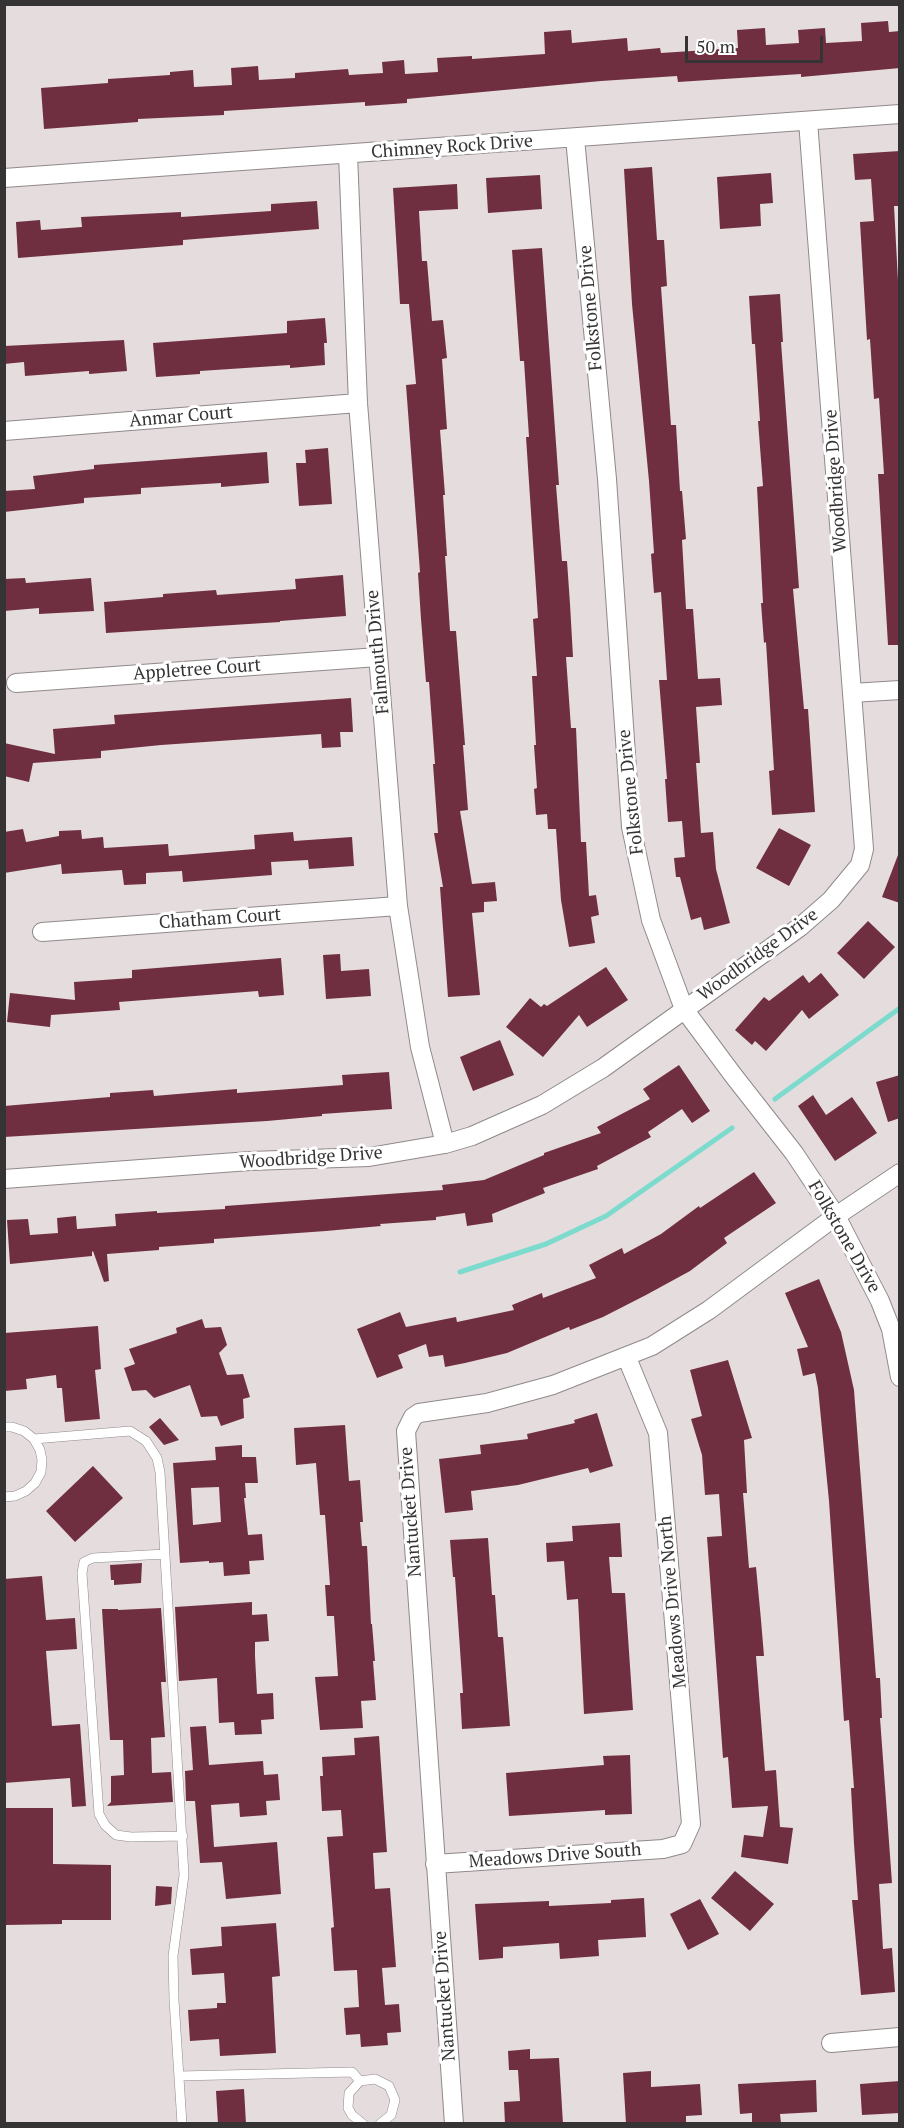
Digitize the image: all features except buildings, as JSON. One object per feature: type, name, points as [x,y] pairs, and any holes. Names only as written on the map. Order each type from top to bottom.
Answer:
[{"type":"street","name":"Chimney Rock Drive","points":[[4,178],[900,114]]},
{"type":"street","name":"Woodbridge Drive","points":[[4,1179],[250,1161],[369,1157],[445,1144],[472,1136],[542,1105],[603,1068],[800,927],[831,900],[860,865],[864,849],[808,121]]},
{"type":"street","name":"Folkstone Drive","points":[[575,138],[607,479],[631,827],[651,920],[684,1009],[794,1154],[836,1216],[880,1301],[891,1329],[900,1377]]},
{"type":"street","name":"Falmouth Drive","points":[[348,154],[358,403],[398,906],[420,1047],[445,1144]]},
{"type":"street","name":"Anmar Court","points":[[4,431],[358,403]]},
{"type":"street","name":"Appletree Court","points":[[16,683],[378,657]]},
{"type":"street","points":[[852,693],[900,690]]},
{"type":"street","name":"Chatham Court","points":[[42,932],[398,906]]},
{"type":"street","name":"Nantucket Drive","points":[[454,2124],[406,1431],[413,1417],[419,1413],[487,1403],[553,1386],[652,1346],[710,1310],[836,1216],[900,1173]]},
{"type":"street","name":"Meadows Drive North","points":[[627,1358],[658,1433],[664,1487],[691,1824],[682,1844],[675,1846]]},
{"type":"street","name":"Meadows Drive South","points":[[435,1864],[663,1849],[675,1846]]},
{"type":"street","points":[[831,2043],[900,2037]]},
{"type":"lane","points":[[4,1427],[24,1431],[34,1439],[42,1460],[41,1472],[35,1483],[26,1491],[15,1496],[4,1497]]},
{"type":"lane","points":[[34,1439],[130,1431],[146,1441],[157,1458],[160,1472],[183,1836],[184,1875],[173,1956],[182,2124]]},
{"type":"lane","points":[[165,1554],[93,1558],[84,1562],[82,1573],[99,1814],[105,1825],[116,1835],[183,1836]]},
{"type":"lane","points":[[179,2076],[352,2072],[360,2081]]},
{"type":"lane","points":[[363,2124],[352,2115],[348,2100],[354,2086],[360,2081],[375,2079],[382,2081],[393,2093],[394,2108],[386,2121],[380,2124]]},
{"type":"waterway","points":[[775,1099],[900,1008]]},
{"type":"waterway","points":[[460,1272],[546,1244],[606,1216],[732,1128]]}]
